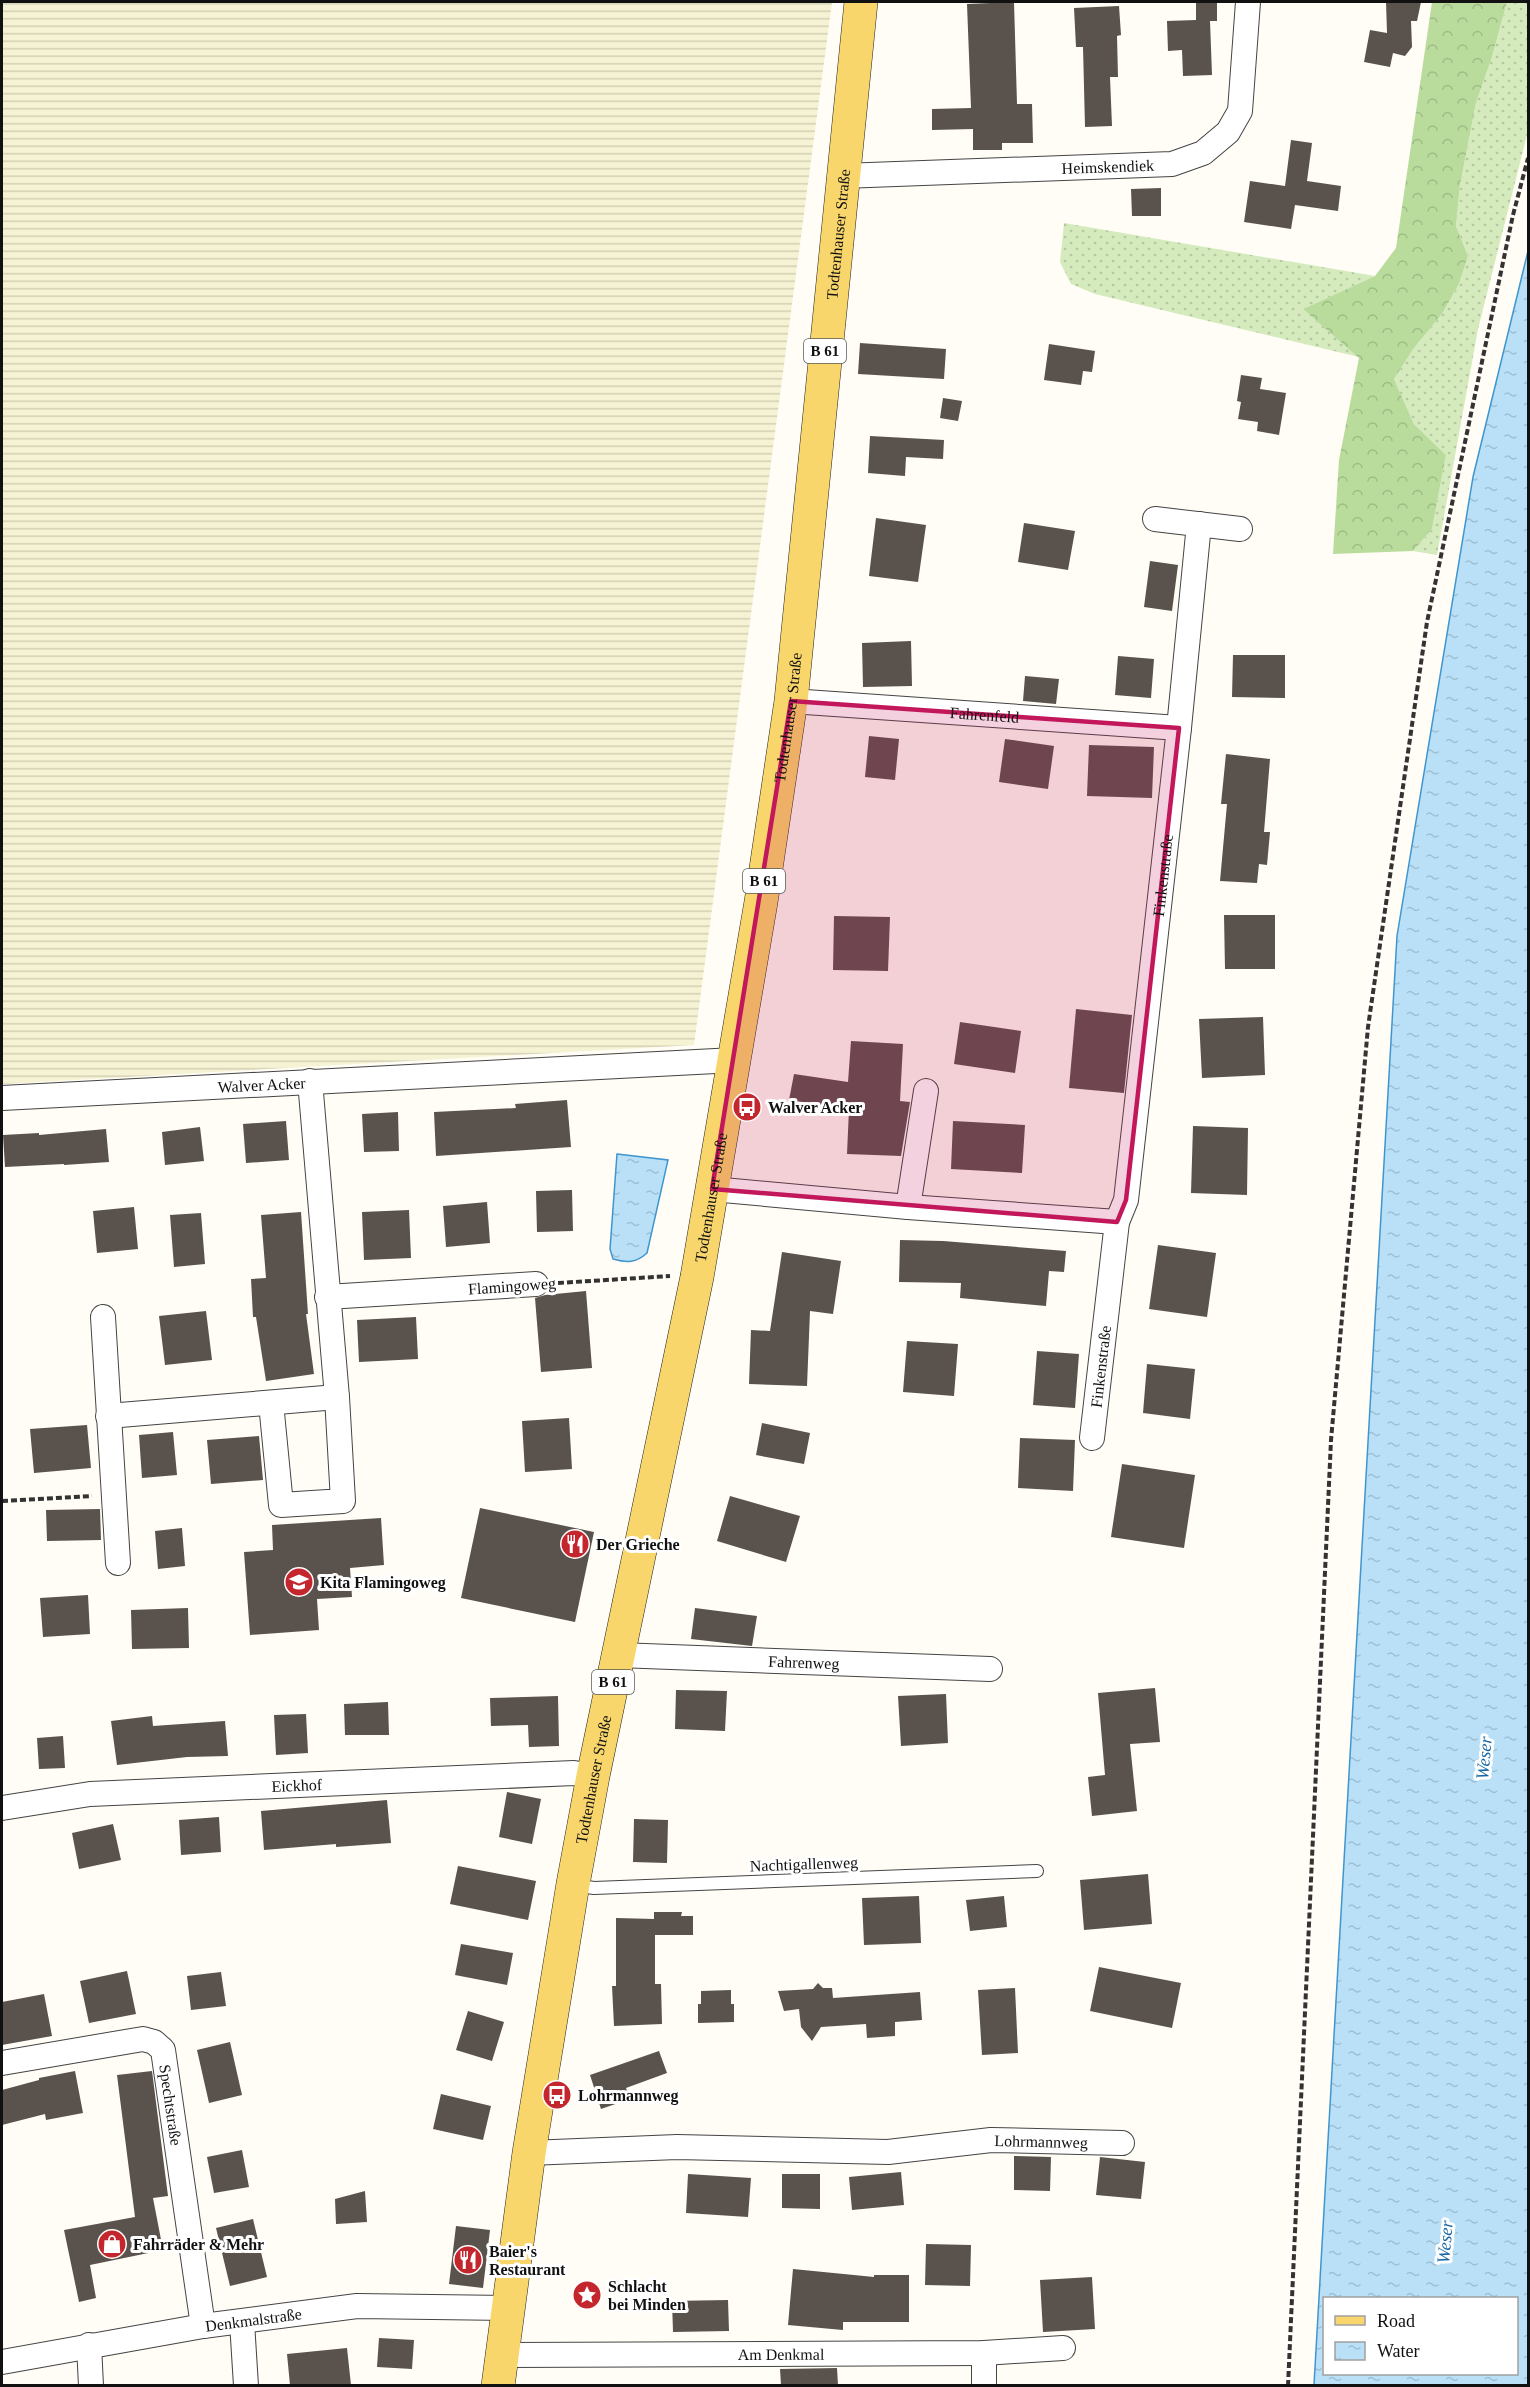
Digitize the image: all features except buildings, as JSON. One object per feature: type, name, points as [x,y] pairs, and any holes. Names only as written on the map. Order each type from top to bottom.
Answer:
[{"type":"main road","name":"Todtenhauser Straße","points":[[499,2370],[529,2153],[573,1884],[593,1776],[697,1277],[735,1060],[790,701],[861,2]]},
{"type":"street","name":"Heimskendiek","points":[[842,176],[1172,164],[1203,153],[1228,132],[1240,111],[1248,2]]},
{"type":"street","points":[[1155,519],[1239,529]]},
{"type":"street","name":"Finkenstraße","points":[[1092,1438],[1116,1222],[1126,1200],[1179,728],[1199,524]]},
{"type":"street","name":"Fahrenfeld","points":[[790,701],[1179,728]]},
{"type":"street","name":"Walver Acker","points":[[2,1098],[735,1060]]},
{"type":"street","points":[[271,1403],[281,1505],[343,1501],[337,1397],[310,1081]]},
{"type":"street","points":[[908,1207],[926,1091]]},
{"type":"street","points":[[712,1189],[908,1207],[1116,1222]]},
{"type":"street","name":"Flamingoweg","points":[[327,1297],[536,1284]]},
{"type":"street","points":[[103,1317],[118,1563]]},
{"type":"street","points":[[108,1416],[337,1397]]},
{"type":"street","name":"Fahrenweg","points":[[618,1655],[990,1669]]},
{"type":"street","name":"Eickhof","points":[[2,1808],[90,1794],[574,1773],[593,1776]]},
{"type":"street","name":"Spechtstraße","points":[[2,2063],[143,2039],[154,2042],[163,2050],[203,2326]]},
{"type":"street","name":"Lohrmannweg","points":[[529,2153],[677,2147],[888,2152],[991,2140],[1122,2143]]},
{"type":"street","name":"Denkmalstraße","points":[[2,2362],[203,2326],[357,2306],[508,2308]]},
{"type":"street","points":[[243,2322],[246,2385]]},
{"type":"street","points":[[89,2345],[91,2385]]},
{"type":"street","name":"Am Denkmal","points":[[499,2370],[984,2353],[1063,2348]]},
{"type":"street","points":[[984,2353],[984,2385]]},
{"type":"lane","name":"Nachtigallenweg","points":[[573,1884],[594,1888],[1037,1872]]},
{"type":"path","points":[[1287,2385],[1331,1440],[1368,1027],[1427,622],[1513,215],[1528,158]]},
{"type":"path","name":"Flamingoweg","points":[[536,1284],[674,1276],[697,1277]]},
{"type":"path","points":[[2,1501],[114,1495]]},
{"type":"highlighted area","points":[[791,701],[1179,728],[1126,1200],[1117,1222],[712,1189]]},
{"type":"shaded area","points":[[2,2],[832,2],[694,1045],[2,1084]]},
{"type":"green space","points":[[1432,2],[1507,2],[1476,103],[1460,185],[1456,226],[1468,256],[1459,284],[1442,314],[1414,348],[1394,379],[1414,424],[1446,455],[1432,529],[1413,551],[1333,554],[1339,460],[1359,358],[1303,309],[1375,276],[1396,248]]},
{"type":"green space","points":[[1507,2],[1528,2],[1528,131],[1478,329],[1437,555],[1413,551],[1432,529],[1446,455],[1414,424],[1394,379],[1414,348],[1442,314],[1459,284],[1468,256],[1456,226],[1460,185],[1476,103]]},
{"type":"green space","points":[[1064,223],[1375,276],[1303,309],[1359,357],[1095,294],[1071,284],[1060,262]]},
{"type":"water","name":"Weser","points":[[1528,251],[1528,2385],[1314,2385],[1397,936],[1473,477]]},
{"type":"water","points":[[617,1154],[668,1160],[647,1253],[631,1261],[613,1259],[610,1249]]},
{"type":"place","name":"Walver Acker","points":[[747,1107]]},
{"type":"place","name":"Der Grieche","points":[[575,1544]]},
{"type":"place","name":"Kita Flamingoweg","points":[[299,1582]]},
{"type":"place","name":"Lohrmannweg","points":[[557,2095]]},
{"type":"place","name":"Fahrräder & Mehr","points":[[112,2244]]},
{"type":"place","name":"Baier's Restaurant","points":[[468,2260]]},
{"type":"place","name":"Schlacht bei Minden","points":[[587,2295]]}]
